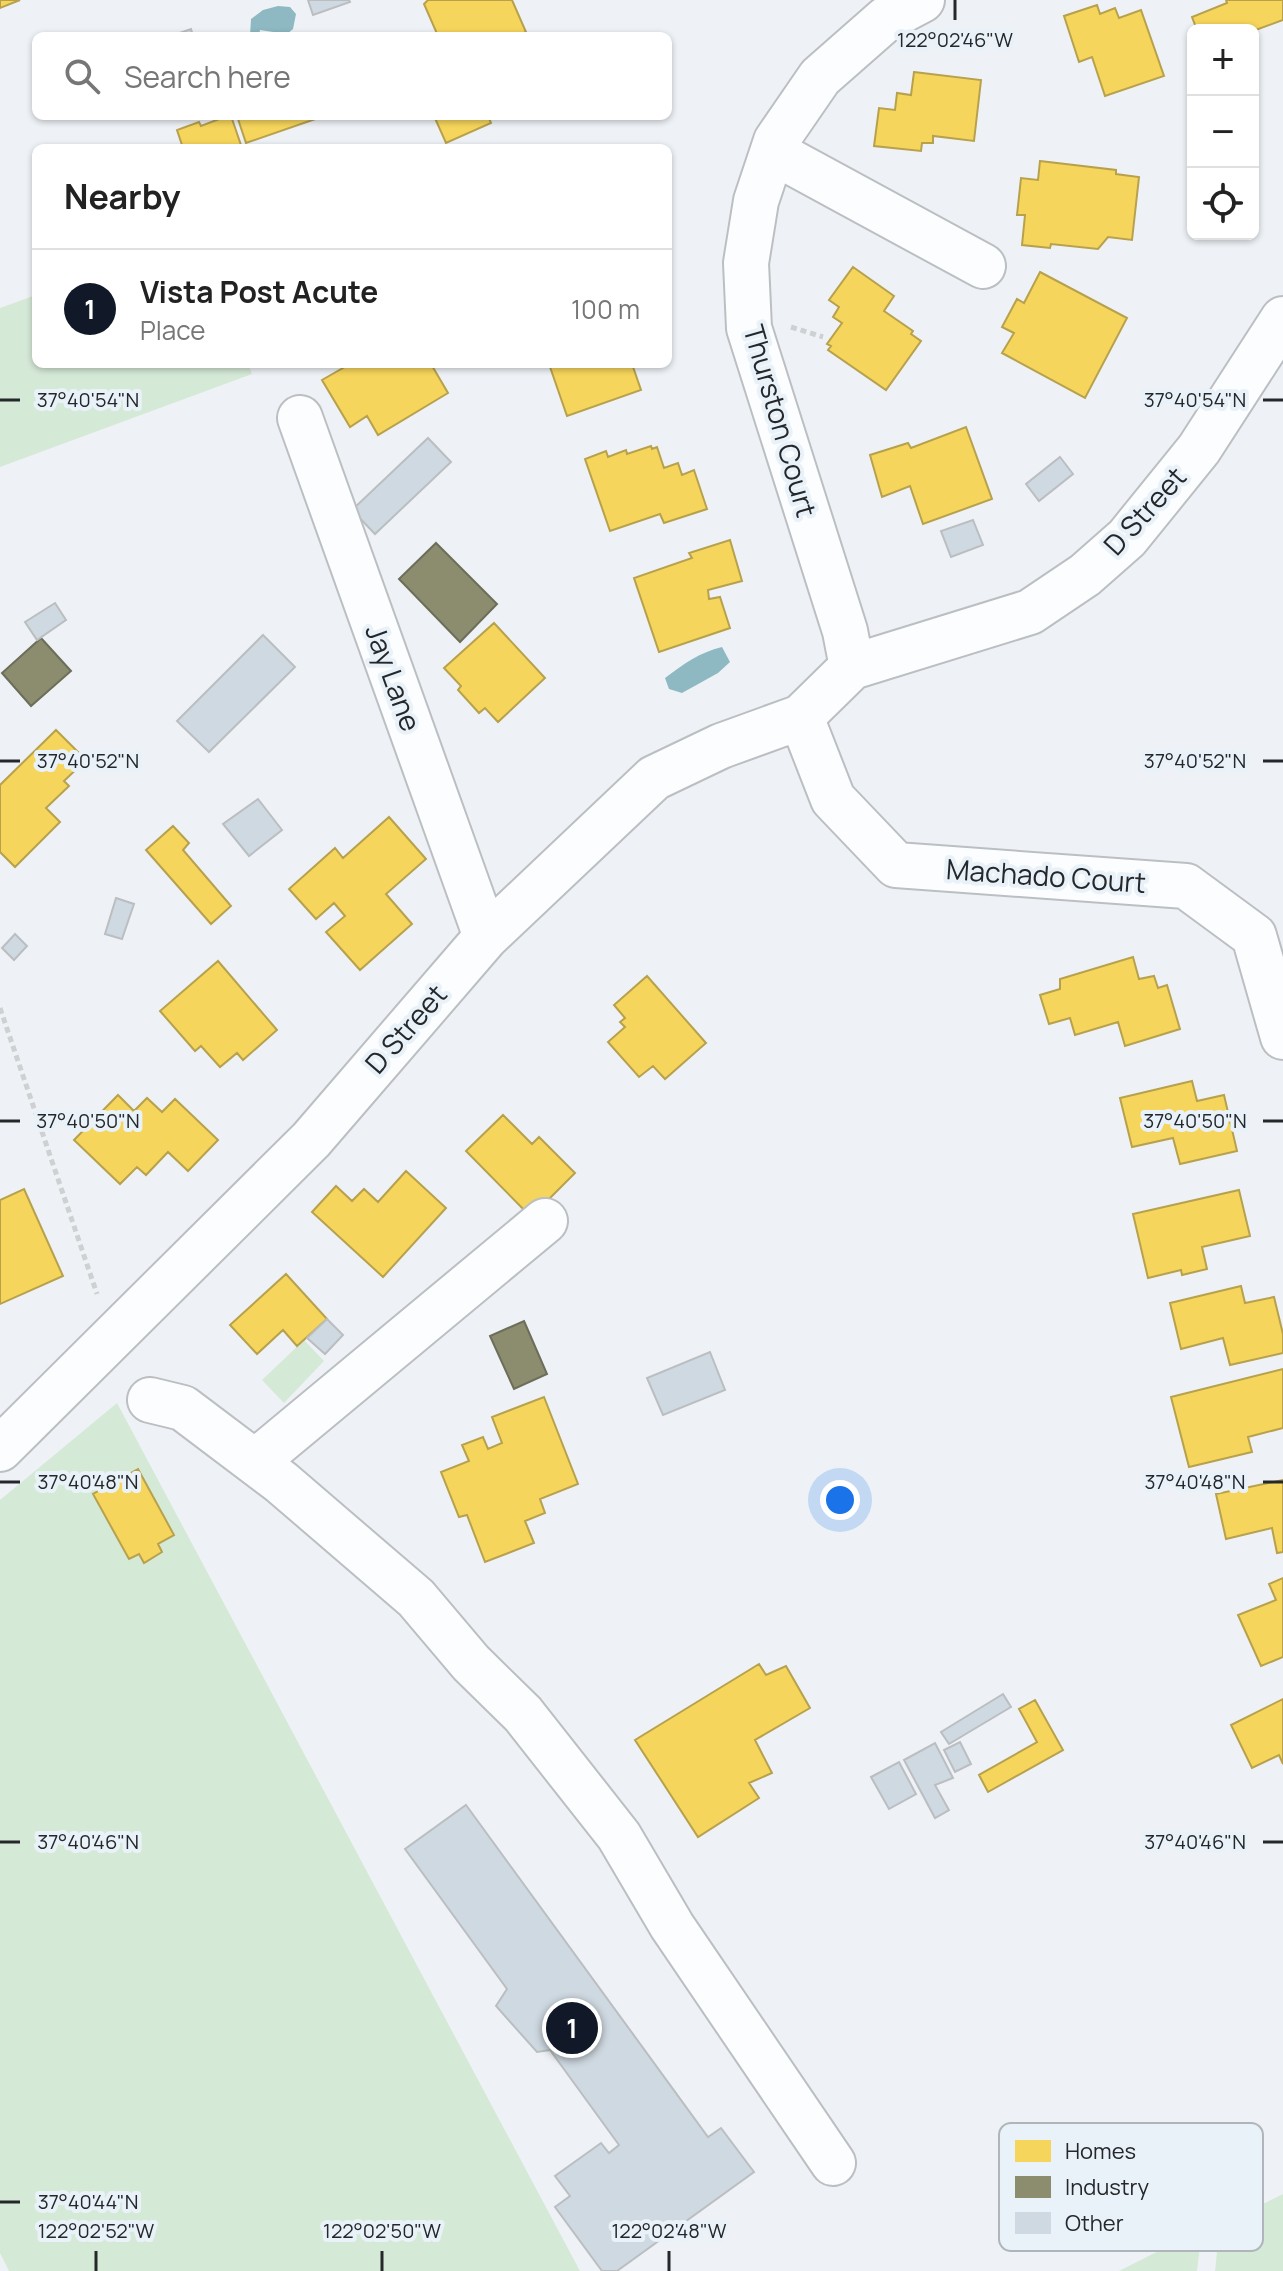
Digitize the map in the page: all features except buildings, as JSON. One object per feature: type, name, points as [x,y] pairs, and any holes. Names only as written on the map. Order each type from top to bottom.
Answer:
[{"type":"street","name":"Thurston Court","points":[[852,667],[845,631],[749,328],[746,263],[756,201],[776,141],[820,77],[886,19],[922,0]]},
{"type":"street","points":[[773,152],[983,266]]},
{"type":"street","name":"D Street","points":[[0,1449],[311,1140],[486,937],[654,778],[721,746],[801,717],[852,667],[1030,612],[1085,575],[1127,538],[1199,449],[1283,319]]},
{"type":"street","name":"Jay Lane","points":[[300,418],[486,937]]},
{"type":"street","name":"Machado Court","points":[[801,717],[833,799],[896,865],[1186,886],[1254,936],[1283,1037]]},
{"type":"street","points":[[255,1462],[545,1221]]},
{"type":"street","points":[[150,1400],[183,1408],[255,1462],[416,1598],[471,1663],[523,1714],[619,1836],[672,1926],[833,2163]]},
{"type":"path","points":[[779,329],[791,327],[823,337]]},
{"type":"path","points":[[0,1008],[97,1295]]},
{"type":"green space","points":[[32,296],[32,368],[250,368],[252,374],[0,467],[0,308]]},
{"type":"green space","points":[[304,1340],[324,1361],[284,1403],[262,1380]]},
{"type":"green space","points":[[117,1403],[580,2271],[9,2271],[0,2253],[0,1500]]},
{"type":"green space","points":[[1283,2194],[1283,2271],[1215,2271],[1217,2251],[1263,2251],[1263,2204]]},
{"type":"green space","points":[[1159,2251],[1199,2251],[1197,2271],[1119,2271]]},
{"type":"water","points":[[290,7],[296,14],[293,29],[289,32],[250,32],[251,19],[263,10]]},
{"type":"water","points":[[722,647],[730,662],[718,673],[682,693],[669,689],[665,678],[699,656]]},
{"type":"place","name":"Vista Post Acute","points":[[572,2028]]}]
